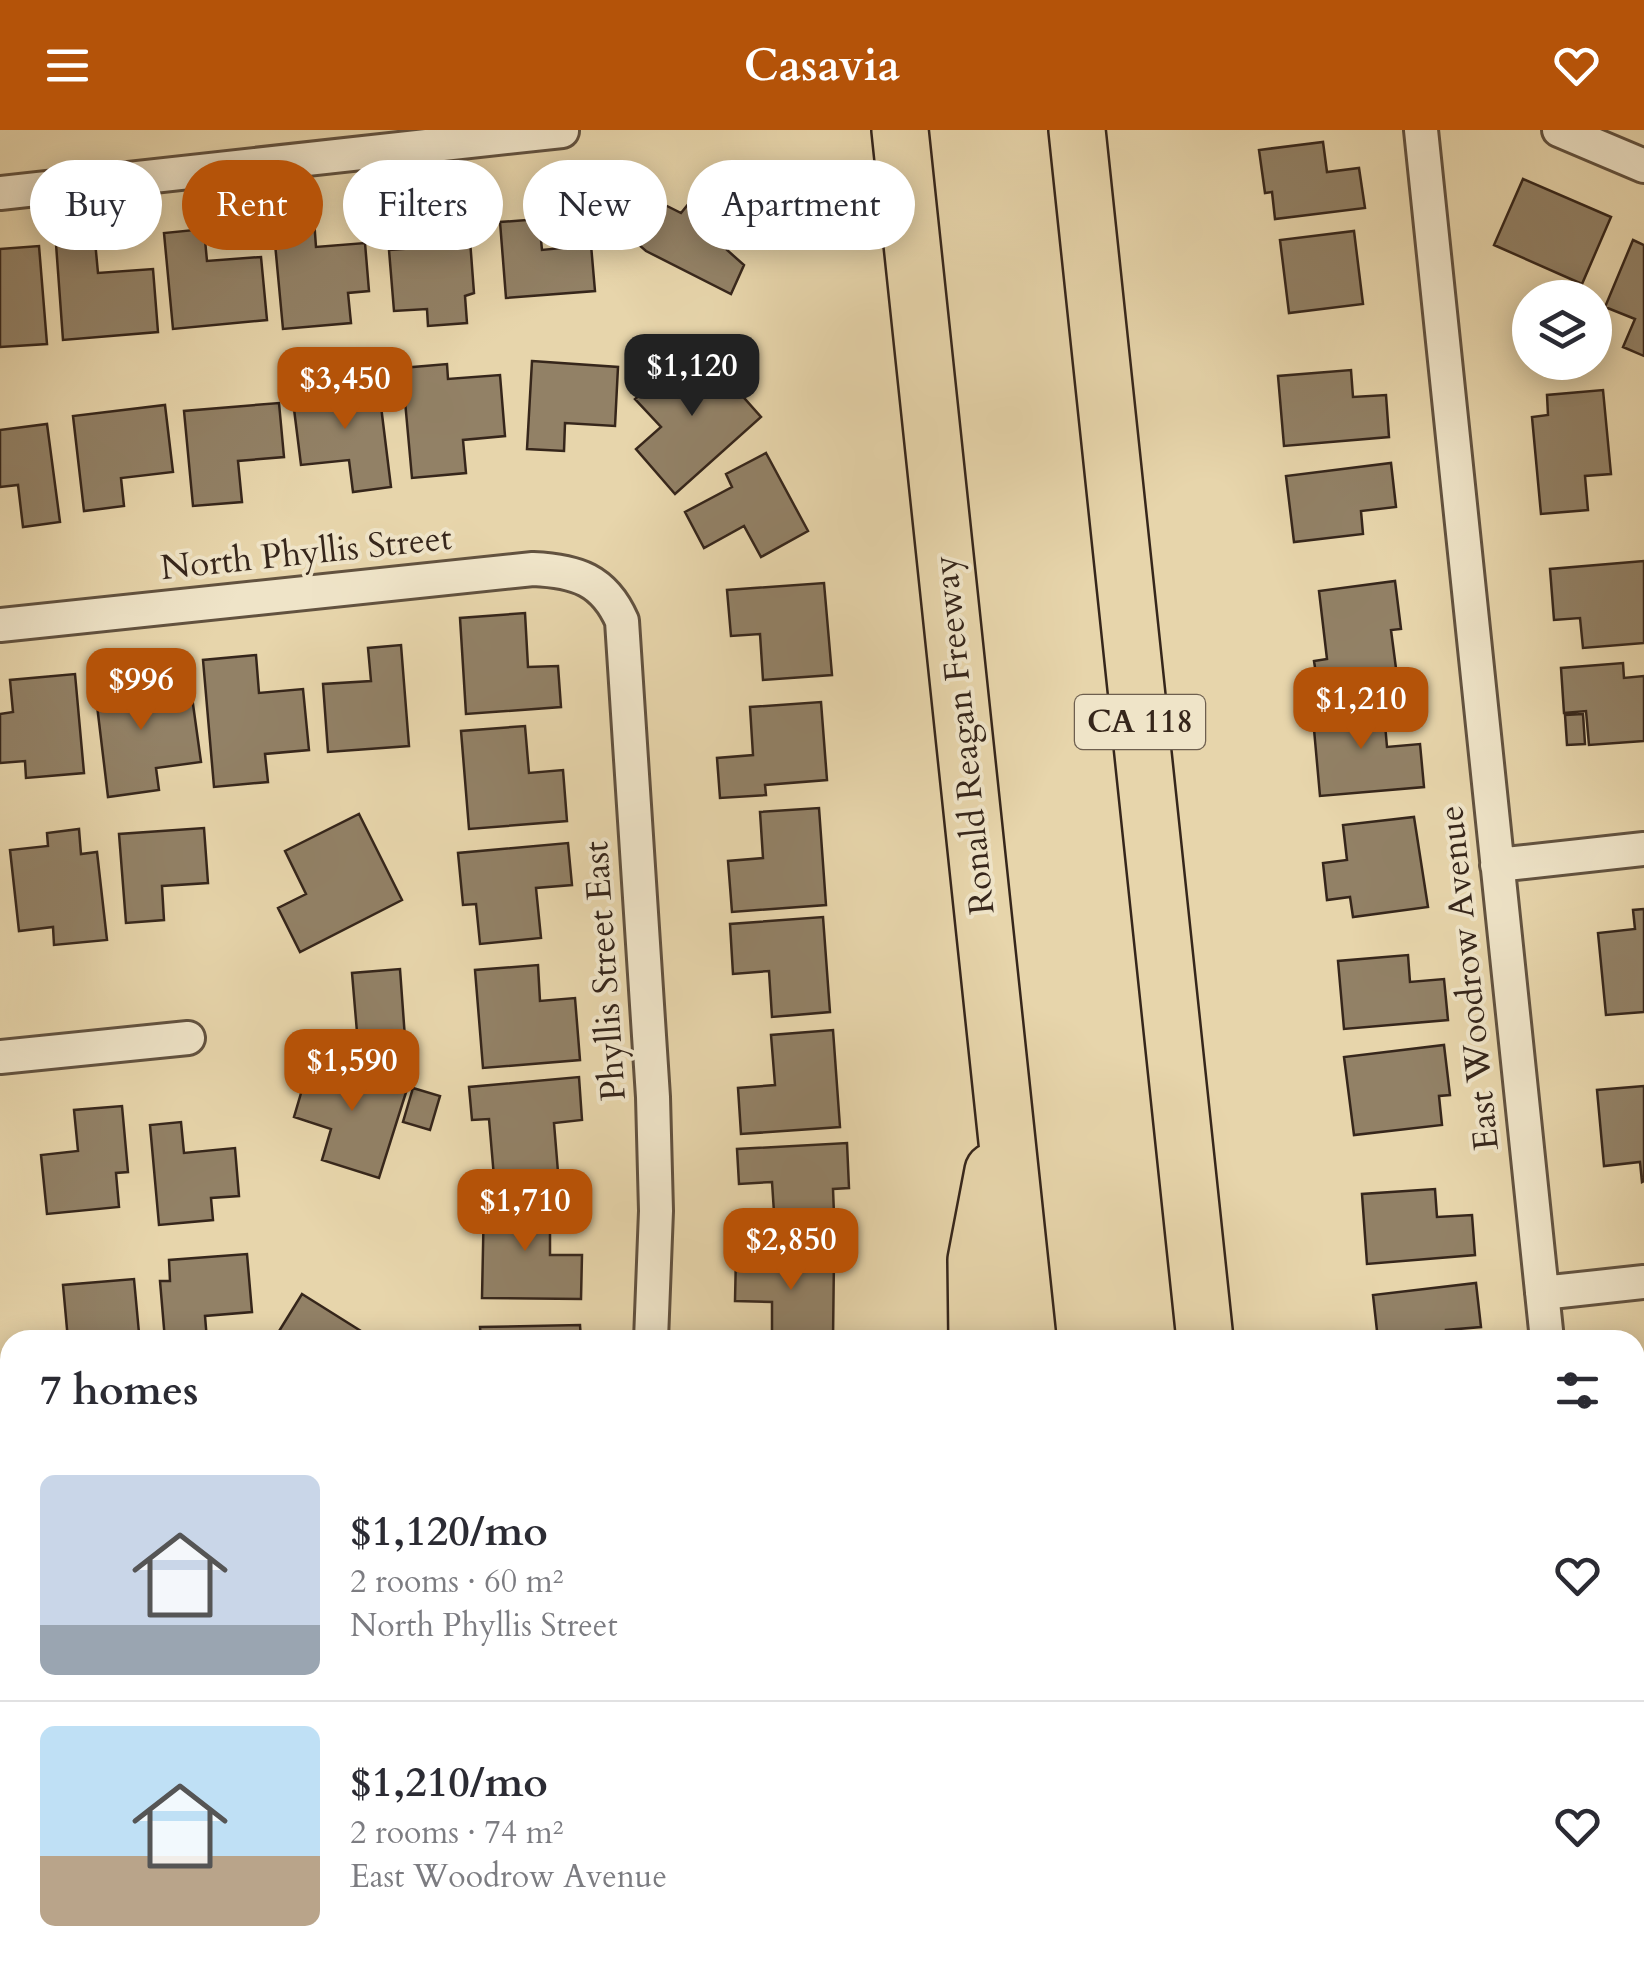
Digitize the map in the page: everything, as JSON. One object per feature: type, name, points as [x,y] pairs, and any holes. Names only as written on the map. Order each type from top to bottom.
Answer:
[{"type":"highway","name":"Ronald Reagan Freeway","points":[[900,130],[1027,1330]]},
{"type":"highway","name":"CA 118","points":[[1077,130],[1205,1330]]},
{"type":"highway","points":[[977,1330],[976,1260],[1004,1114]]},
{"type":"street","name":"East Woodrow Avenue","points":[[1420,130],[1547,1330]]},
{"type":"street","points":[[1559,130],[1644,166]]},
{"type":"street","points":[[0,193],[562,131]]},
{"type":"street","name":"North Phyllis Street","points":[[0,625],[534,569],[562,570],[590,581],[612,599]]},
{"type":"street","name":"Phyllis Street East","points":[[612,599],[622,621],[654,1097],[656,1211],[651,1330]]},
{"type":"street","points":[[1497,865],[1644,849]]},
{"type":"street","points":[[0,1057],[188,1038]]},
{"type":"street","points":[[1542,1292],[1644,1282]]},
{"type":"building","points":[[1323,142],[1327,172],[1359,168],[1365,208],[1275,219],[1272,192],[1265,193],[1259,150]]},
{"type":"building","points":[[1523,179],[1611,217],[1584,280],[1573,280],[1494,245]]},
{"type":"building","points":[[667,206],[681,213],[687,206],[687,250],[727,250],[744,265],[731,294],[645,250],[667,250]]},
{"type":"building","points":[[523,220],[523,250],[591,250],[595,291],[506,298],[503,222]]},
{"type":"building","points":[[182,231],[182,250],[206,250],[207,261],[261,257],[267,320],[173,329],[164,233]]},
{"type":"building","points":[[1354,231],[1363,304],[1289,313],[1280,240]]},
{"type":"building","points":[[1633,240],[1644,245],[1644,356],[1623,347],[1635,319],[1612,310],[1612,290]]},
{"type":"building","points":[[343,245],[343,250],[366,250],[369,291],[348,293],[351,323],[283,329],[276,250],[323,250],[323,246]]},
{"type":"building","points":[[30,247],[30,250],[39,250],[47,344],[0,347],[0,249]]},
{"type":"building","points":[[56,250],[96,250],[98,273],[153,269],[158,332],[63,340]]},
{"type":"building","points":[[389,250],[471,250],[474,293],[465,296],[467,323],[428,326],[427,309],[394,311]]},
{"type":"building","points":[[697,345],[761,417],[675,494],[636,449],[661,427],[635,399]]},
{"type":"building","points":[[532,361],[618,367],[615,426],[565,423],[564,451],[527,449]]},
{"type":"building","points":[[447,364],[448,379],[500,375],[505,436],[463,440],[466,473],[412,478],[402,368]]},
{"type":"building","points":[[1351,370],[1353,397],[1386,395],[1389,437],[1284,446],[1278,376]]},
{"type":"building","points":[[378,382],[391,487],[353,492],[349,460],[301,465],[292,393]]},
{"type":"building","points":[[1603,390],[1611,474],[1585,476],[1588,510],[1541,514],[1532,417],[1548,415],[1547,395]]},
{"type":"building","points":[[279,403],[284,457],[238,461],[242,502],[193,506],[184,411]]},
{"type":"building","points":[[165,405],[173,472],[121,478],[124,506],[84,511],[73,416]]},
{"type":"building","points":[[47,424],[60,522],[23,527],[18,485],[0,487],[0,430]]},
{"type":"building","points":[[766,453],[808,531],[761,557],[744,526],[704,548],[685,512],[732,487],[726,474]]},
{"type":"building","points":[[1391,463],[1396,507],[1361,511],[1363,534],[1294,542],[1286,476]]},
{"type":"building","points":[[1644,561],[1644,643],[1583,648],[1580,618],[1554,620],[1550,569]]},
{"type":"building","points":[[1395,581],[1401,629],[1391,630],[1397,676],[1318,687],[1314,661],[1327,659],[1319,591]]},
{"type":"building","points":[[824,583],[832,675],[763,680],[760,634],[731,636],[727,590]]},
{"type":"building","points":[[525,613],[528,667],[558,666],[561,707],[466,714],[460,618]]},
{"type":"building","points":[[401,645],[409,746],[328,752],[323,684],[371,681],[368,648]]},
{"type":"building","points":[[256,655],[259,693],[303,689],[309,750],[265,754],[268,782],[214,787],[203,660]]},
{"type":"building","points":[[1623,663],[1624,678],[1644,676],[1644,741],[1589,745],[1586,711],[1564,713],[1561,668]]},
{"type":"building","points":[[136,667],[141,703],[192,697],[201,762],[156,768],[159,790],[108,797],[93,672]]},
{"type":"building","points":[[75,674],[84,773],[26,778],[25,761],[0,763],[0,714],[13,712],[10,680]]},
{"type":"building","points":[[1383,701],[1387,747],[1420,744],[1424,787],[1320,796],[1312,707]]},
{"type":"building","points":[[821,702],[827,780],[765,785],[766,795],[720,798],[717,758],[753,755],[750,707]]},
{"type":"building","points":[[1583,714],[1585,744],[1567,745],[1565,715]]},
{"type":"building","points":[[525,726],[529,773],[563,770],[567,821],[469,829],[461,731]]},
{"type":"building","points":[[819,808],[826,905],[732,912],[728,861],[763,858],[760,812]]},
{"type":"building","points":[[359,814],[402,900],[300,952],[278,908],[306,894],[285,851]]},
{"type":"building","points":[[1414,817],[1428,907],[1353,917],[1350,897],[1327,900],[1323,863],[1347,860],[1343,825]]},
{"type":"building","points":[[204,828],[208,883],[162,886],[164,920],[126,923],[119,834]]},
{"type":"building","points":[[79,829],[81,854],[97,852],[107,940],[54,945],[53,927],[19,931],[10,850],[48,846],[47,833]]},
{"type":"building","points":[[568,843],[572,885],[536,888],[541,938],[480,944],[476,904],[463,905],[458,853]]},
{"type":"building","points":[[1644,909],[1644,1012],[1606,1015],[1598,933],[1635,929],[1633,910]]},
{"type":"building","points":[[823,917],[830,1012],[772,1017],[769,971],[733,974],[730,924]]},
{"type":"building","points":[[1408,955],[1410,982],[1444,979],[1448,1020],[1344,1029],[1338,961]]},
{"type":"building","points":[[538,965],[540,1001],[575,998],[580,1060],[483,1068],[475,970]]},
{"type":"building","points":[[400,969],[406,1052],[359,1056],[352,973]]},
{"type":"building","points":[[833,1030],[840,1127],[741,1134],[738,1088],[775,1085],[771,1035]]},
{"type":"building","points":[[1444,1045],[1450,1095],[1439,1096],[1442,1125],[1354,1135],[1344,1057]]},
{"type":"building","points":[[312,1056],[408,1086],[379,1178],[322,1160],[331,1129],[294,1117]]},
{"type":"building","points":[[579,1077],[582,1120],[554,1123],[558,1172],[494,1177],[489,1119],[472,1120],[469,1087]]},
{"type":"building","points":[[1644,1086],[1642,1182],[1640,1162],[1604,1166],[1597,1090]]},
{"type":"building","points":[[413,1088],[440,1096],[430,1130],[403,1122]]},
{"type":"building","points":[[122,1106],[128,1172],[116,1173],[119,1207],[47,1214],[41,1155],[78,1151],[74,1110]]},
{"type":"building","points":[[181,1122],[184,1153],[235,1148],[239,1196],[211,1198],[213,1220],[159,1225],[150,1125]]},
{"type":"building","points":[[847,1143],[849,1188],[833,1189],[835,1240],[776,1243],[772,1182],[739,1184],[737,1149]]},
{"type":"building","points":[[1435,1189],[1437,1217],[1472,1215],[1475,1255],[1367,1264],[1362,1194]]},
{"type":"building","points":[[484,1199],[550,1200],[550,1255],[582,1255],[581,1299],[482,1298]]},
{"type":"building","points":[[247,1254],[252,1312],[205,1316],[206,1330],[164,1330],[160,1281],[170,1281],[169,1260]]},
{"type":"building","points":[[736,1255],[834,1256],[833,1330],[772,1330],[772,1302],[735,1301]]},
{"type":"building","points":[[134,1279],[139,1330],[67,1330],[63,1285]]},
{"type":"building","points":[[1476,1283],[1481,1327],[1377,1330],[1373,1295]]},
{"type":"building","points":[[302,1294],[359,1330],[280,1330]]},
{"type":"building","points":[[580,1325],[580,1330],[480,1330],[480,1327]]}]
